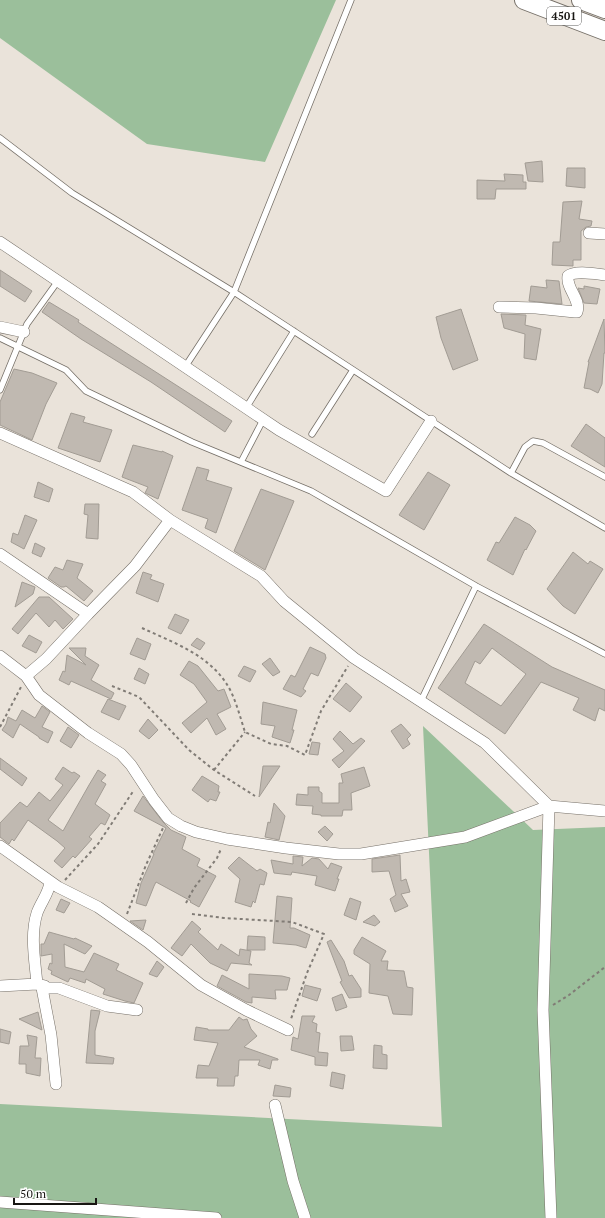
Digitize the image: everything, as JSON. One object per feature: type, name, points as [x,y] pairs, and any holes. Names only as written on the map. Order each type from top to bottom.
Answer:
[{"type":"main road","name":"4501","points":[[524,0],[605,31]]},
{"type":"main road","name":"4501","points":[[581,0],[605,9]]},
{"type":"street","points":[[589,233],[605,234]]},
{"type":"street","points":[[0,242],[278,430],[386,491],[431,421]]},
{"type":"street","points":[[499,307],[536,308],[575,312],[578,309],[578,306],[568,284],[568,276],[576,273],[605,275]]},
{"type":"street","points":[[0,327],[24,332]]},
{"type":"street","points":[[0,433],[133,492],[170,520],[261,576],[284,601],[354,658],[485,743],[548,806],[543,1010],[551,1218]]},
{"type":"street","points":[[26,676],[46,659],[135,566],[170,520]]},
{"type":"street","points":[[0,554],[88,614]]},
{"type":"street","points":[[0,656],[26,676],[40,695],[88,733],[121,754],[131,765],[168,818],[181,826],[196,832],[227,839],[286,848],[339,854],[361,854],[465,837],[548,806],[605,811]]},
{"type":"street","points":[[0,846],[54,884],[98,907],[123,924],[148,942],[201,986],[288,1030]]},
{"type":"street","points":[[54,884],[41,902],[34,925],[33,937],[39,986],[51,1035],[56,1084]]},
{"type":"street","points":[[0,986],[39,986],[59,988],[107,1006],[137,1010]]},
{"type":"street","points":[[275,1105],[293,1181],[305,1218]]},
{"type":"street","points":[[0,1202],[216,1218]]},
{"type":"lane","points":[[185,367],[234,292],[351,0]]},
{"type":"lane","points":[[0,138],[72,193],[234,292],[511,472],[605,528]]},
{"type":"lane","points":[[0,390],[27,324],[58,281]]},
{"type":"lane","points":[[246,408],[294,331]]},
{"type":"lane","points":[[0,338],[66,370],[86,391],[192,442],[311,491],[476,586],[605,654]]},
{"type":"lane","points":[[312,434],[353,370]]},
{"type":"lane","points":[[241,462],[263,420]]},
{"type":"lane","points":[[511,472],[525,447],[533,441],[543,443],[605,477]]},
{"type":"lane","points":[[421,701],[476,586]]},
{"type":"path","points":[[142,628],[201,656],[214,669],[227,683],[245,732],[271,744],[287,746],[305,755],[321,711],[354,658]]},
{"type":"path","points":[[0,727],[26,676]]},
{"type":"path","points":[[112,686],[139,697],[189,750],[214,770],[255,796]]},
{"type":"path","points":[[214,770],[245,732]]},
{"type":"path","points":[[54,884],[98,844],[141,780]]},
{"type":"path","points":[[123,924],[146,864],[168,818]]},
{"type":"path","points":[[186,903],[194,888],[217,858],[227,839]]},
{"type":"path","points":[[192,914],[224,918],[292,922],[324,934],[307,973],[288,1030]]},
{"type":"path","points":[[543,1010],[569,995],[605,967]]},
{"type":"green space","points":[[0,0],[336,0],[265,162],[147,144],[0,38]]},
{"type":"green space","points":[[423,726],[533,830],[605,827],[605,1218],[0,1218],[0,1104],[442,1127]]},
{"type":"building","points":[[542,161],[543,182],[528,181],[525,163]]},
{"type":"building","points":[[567,168],[585,168],[585,188],[566,186]]},
{"type":"building","points":[[504,174],[523,175],[523,182],[526,182],[526,189],[496,189],[495,199],[477,199],[477,180],[505,181]]},
{"type":"building","points":[[582,201],[579,219],[592,221],[591,226],[586,227],[581,231],[581,260],[573,260],[573,266],[552,265],[553,242],[560,242],[563,202]]},
{"type":"building","points":[[0,270],[32,291],[25,302],[0,286]]},
{"type":"building","points":[[546,280],[559,281],[562,304],[529,301],[531,286],[547,288]]},
{"type":"building","points":[[584,286],[600,289],[597,304],[584,303],[578,288],[584,289]]},
{"type":"building","points":[[49,302],[79,320],[78,322],[232,421],[225,432],[151,382],[81,339],[42,312]]},
{"type":"building","points":[[461,309],[478,360],[453,370],[441,338],[436,317]]},
{"type":"building","points":[[501,314],[526,315],[525,325],[541,329],[536,360],[524,358],[525,334],[504,328]]},
{"type":"building","points":[[604,319],[605,353],[602,384],[598,393],[584,388],[588,362]]},
{"type":"building","points":[[14,369],[32,373],[57,383],[46,404],[32,440],[0,425],[0,402]]},
{"type":"building","points":[[71,413],[85,417],[83,422],[112,430],[100,462],[58,448]]},
{"type":"building","points":[[586,424],[605,438],[605,467],[571,446]]},
{"type":"building","points":[[133,445],[162,451],[173,456],[158,499],[145,493],[148,487],[122,477]]},
{"type":"building","points":[[197,467],[209,470],[206,480],[232,488],[216,533],[205,528],[208,519],[182,510]]},
{"type":"building","points":[[428,472],[450,485],[424,530],[399,515]]},
{"type":"building","points":[[38,482],[53,489],[49,502],[34,497]]},
{"type":"building","points":[[261,489],[294,501],[265,570],[234,551]]},
{"type":"building","points":[[85,504],[99,504],[98,539],[86,538],[88,515],[84,514]]},
{"type":"building","points":[[25,515],[37,520],[24,549],[11,542],[13,533],[18,535]]},
{"type":"building","points":[[515,517],[530,525],[536,531],[526,550],[525,549],[513,575],[487,560],[496,542],[499,543]]},
{"type":"building","points":[[35,543],[45,548],[41,557],[32,553]]},
{"type":"building","points":[[573,552],[588,564],[590,561],[603,569],[575,614],[563,606],[547,589]]},
{"type":"building","points":[[67,560],[83,564],[77,578],[93,591],[84,601],[66,586],[61,587],[48,578],[55,567],[63,570]]},
{"type":"building","points":[[143,572],[152,575],[150,579],[164,584],[158,602],[136,593]]},
{"type":"building","points":[[22,582],[35,587],[33,594],[15,607]]},
{"type":"building","points":[[39,597],[49,597],[73,619],[63,629],[55,620],[49,627],[36,613],[18,634],[12,629]]},
{"type":"building","points":[[175,614],[189,620],[181,634],[168,628]]},
{"type":"building","points":[[484,624],[552,667],[605,690],[605,711],[599,708],[595,721],[573,710],[579,698],[541,682],[505,734],[438,688]],"holes":[[[492,648],[526,674],[501,706],[465,683],[475,661],[480,664]]]},
{"type":"building","points":[[29,635],[42,642],[36,653],[22,646]]},
{"type":"building","points":[[137,638],[151,644],[145,660],[130,654]]},
{"type":"building","points":[[197,638],[205,643],[200,650],[191,645]]},
{"type":"building","points":[[310,647],[325,654],[326,658],[318,676],[311,673],[303,689],[306,691],[301,697],[283,689],[291,675],[295,677]]},
{"type":"building","points":[[69,648],[86,648],[85,656],[99,665],[91,680],[114,693],[111,699],[71,681],[69,685],[59,680],[63,671],[65,672],[67,655],[86,665]]},
{"type":"building","points":[[270,658],[280,672],[273,676],[262,664]]},
{"type":"building","points":[[189,661],[198,666],[218,691],[224,689],[231,707],[217,714],[226,729],[216,735],[207,718],[191,733],[182,723],[207,702],[194,684],[180,675]]},
{"type":"building","points":[[244,666],[256,671],[250,682],[238,676]]},
{"type":"building","points":[[139,668],[149,674],[145,684],[134,679]]},
{"type":"building","points":[[346,683],[362,697],[350,712],[333,699]]},
{"type":"building","points":[[108,699],[126,706],[119,720],[101,712]]},
{"type":"building","points":[[263,702],[297,710],[292,730],[294,730],[290,743],[272,737],[275,726],[261,724]]},
{"type":"building","points":[[42,706],[50,712],[42,727],[53,732],[48,743],[20,724],[13,738],[2,730],[8,717],[16,721],[22,710],[35,718]]},
{"type":"building","points":[[148,719],[158,730],[149,739],[139,731]]},
{"type":"building","points":[[401,724],[411,735],[407,739],[410,744],[403,749],[391,731]]},
{"type":"building","points":[[68,727],[79,735],[71,748],[60,741]]},
{"type":"building","points":[[340,731],[353,744],[361,738],[365,741],[339,768],[332,760],[344,751],[333,739]]},
{"type":"building","points":[[312,742],[320,743],[318,755],[309,754]]},
{"type":"building","points":[[0,758],[27,778],[22,786],[0,769]]},
{"type":"building","points":[[263,766],[280,766],[259,797]]},
{"type":"building","points":[[63,767],[80,776],[48,820],[63,831],[98,770],[106,775],[101,781],[106,784],[95,804],[110,815],[105,825],[101,823],[89,837],[92,839],[75,858],[73,856],[62,868],[54,861],[65,848],[57,841],[28,820],[14,841],[12,839],[9,844],[0,837],[0,823],[20,802],[27,807],[39,792],[50,801],[63,785],[55,779]]},
{"type":"building","points":[[364,767],[370,786],[351,793],[352,810],[343,810],[342,816],[321,816],[312,814],[313,806],[296,805],[297,794],[308,795],[308,787],[319,787],[319,791],[322,793],[322,803],[339,803],[339,783],[343,783],[341,774]]},
{"type":"building","points":[[202,776],[219,786],[218,792],[220,792],[216,801],[210,799],[208,802],[192,790]]},
{"type":"building","points":[[143,796],[171,830],[186,837],[182,849],[200,859],[197,866],[216,876],[199,907],[156,882],[146,906],[136,903],[141,883],[166,828],[134,811]]},
{"type":"building","points":[[274,803],[285,816],[279,840],[265,837],[268,822],[270,823]]},
{"type":"building","points":[[325,826],[333,834],[327,841],[318,832]]},
{"type":"building","points":[[400,855],[401,881],[406,879],[410,892],[401,894],[408,906],[395,912],[390,899],[396,895],[389,871],[372,872],[372,859]]},
{"type":"building","points":[[293,856],[303,857],[302,866],[312,858],[319,859],[328,869],[331,863],[342,867],[337,879],[339,879],[335,891],[315,885],[317,876],[292,872],[291,875],[274,873],[271,860],[293,864]]},
{"type":"building","points":[[239,857],[257,871],[260,869],[267,873],[264,885],[260,884],[255,903],[253,901],[251,907],[235,902],[240,879],[228,868]]},
{"type":"building","points":[[277,896],[292,898],[290,928],[294,928],[310,935],[306,948],[296,945],[273,943]]},
{"type":"building","points":[[350,898],[361,902],[356,920],[344,915]]},
{"type":"building","points":[[61,899],[70,903],[64,913],[56,910]]},
{"type":"building","points":[[374,915],[380,922],[375,926],[363,922]]},
{"type":"building","points":[[146,920],[143,930],[130,921]]},
{"type":"building","points":[[192,921],[201,929],[198,932],[218,950],[221,944],[239,956],[240,949],[251,951],[249,963],[252,965],[231,963],[227,971],[210,963],[191,944],[182,956],[171,948]]},
{"type":"building","points":[[49,932],[75,938],[92,946],[85,954],[64,944],[65,967],[84,972],[94,953],[119,964],[116,970],[143,983],[134,1003],[103,994],[105,989],[86,979],[85,983],[70,978],[68,982],[51,974],[52,971],[48,969],[50,963],[52,964],[52,954],[41,956],[41,944],[44,944]]},
{"type":"building","points":[[248,936],[265,937],[265,950],[247,950]]},
{"type":"building","points":[[362,937],[386,951],[381,961],[388,961],[387,970],[404,971],[407,987],[413,988],[412,1015],[393,1014],[388,996],[369,993],[370,964],[354,954],[354,950]]},
{"type":"building","points":[[331,940],[344,961],[349,976],[352,975],[361,989],[361,997],[349,998],[340,982],[342,981],[327,942]]},
{"type":"building","points":[[157,961],[164,967],[157,977],[149,974]]},
{"type":"building","points":[[249,974],[282,976],[290,978],[287,990],[275,990],[276,999],[252,997],[252,1003],[246,1002],[217,986],[222,975],[249,989]]},
{"type":"building","points":[[305,985],[321,989],[317,1001],[302,996]]},
{"type":"building","points":[[342,994],[347,1007],[336,1011],[332,998]]},
{"type":"building","points":[[91,1010],[100,1011],[95,1031],[95,1055],[114,1058],[113,1064],[86,1063]]},
{"type":"building","points":[[38,1012],[42,1030],[19,1019]]},
{"type":"building","points":[[302,1016],[315,1016],[312,1022],[317,1024],[316,1032],[320,1033],[318,1052],[328,1053],[327,1066],[315,1065],[315,1057],[291,1050],[293,1037],[298,1039]]},
{"type":"building","points":[[239,1017],[243,1020],[247,1019],[251,1029],[257,1036],[244,1047],[278,1060],[272,1060],[270,1069],[258,1065],[260,1060],[239,1060],[238,1076],[235,1076],[234,1086],[217,1086],[218,1078],[196,1078],[198,1065],[209,1066],[218,1043],[194,1040],[196,1027],[208,1030],[229,1030]]},
{"type":"building","points":[[0,1029],[11,1032],[9,1044],[0,1042]]},
{"type":"building","points":[[27,1035],[37,1037],[35,1058],[41,1058],[40,1076],[26,1073],[26,1064],[19,1064],[20,1046],[29,1046]]},
{"type":"building","points":[[340,1036],[352,1036],[354,1050],[341,1051]]},
{"type":"building","points":[[374,1045],[382,1046],[382,1054],[387,1055],[387,1069],[373,1068]]},
{"type":"building","points":[[332,1072],[345,1075],[343,1089],[330,1086]]},
{"type":"building","points":[[275,1085],[291,1088],[290,1097],[273,1096]]}]
